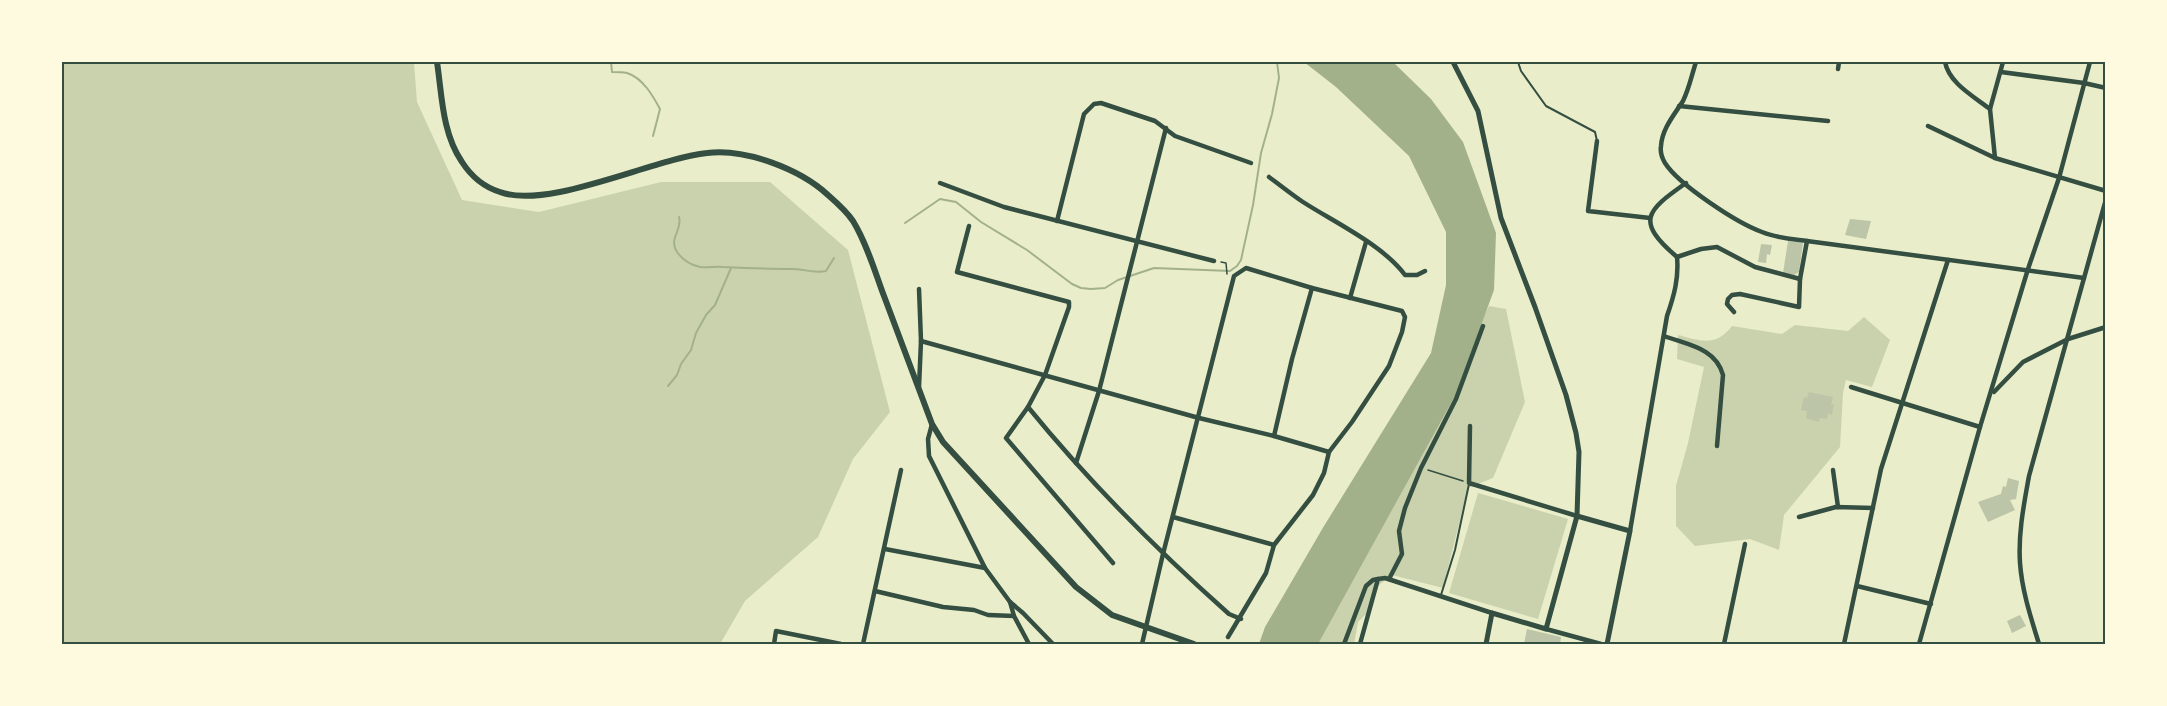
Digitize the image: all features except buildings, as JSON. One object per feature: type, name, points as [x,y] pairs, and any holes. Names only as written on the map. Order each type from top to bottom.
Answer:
[{"type":"main road","points":[[437,62],[447,129],[461,161],[480,183],[501,193],[526,196],[555,193],[707,153],[740,153],[799,175],[827,194],[852,220],[876,274],[932,424],[943,442],[1076,587],[1112,615],[1194,645]]},
{"type":"street","points":[[1453,62],[1478,111],[1501,218],[1543,329],[1566,395],[1576,433],[1579,452],[1577,516],[1546,629]]},
{"type":"street","points":[[1696,62],[1684,99],[1669,121],[1660,144],[1664,162],[1672,172],[1707,200],[1760,232],[1807,241],[2084,278]]},
{"type":"street","points":[[1838,69],[1839,62]]},
{"type":"street","points":[[1945,62],[1947,73],[1954,81],[1990,109]]},
{"type":"street","points":[[1995,158],[1990,109],[2003,62]]},
{"type":"street","points":[[1919,645],[1980,427],[1992,394],[2028,269],[2059,178],[2090,62]]},
{"type":"street","points":[[2001,72],[2106,88]]},
{"type":"street","points":[[1057,221],[1084,114],[1094,104],[1101,104],[1155,121],[1175,136],[1251,163]]},
{"type":"street","points":[[1679,106],[1828,121]]},
{"type":"street","points":[[1928,126],[1995,158],[2106,191]]},
{"type":"street","points":[[1076,463],[1099,391],[1166,128]]},
{"type":"street","points":[[1597,141],[1588,211],[1650,218]]},
{"type":"street","points":[[1269,177],[1301,201],[1394,261],[1406,275],[1418,275],[1425,271]]},
{"type":"street","points":[[940,183],[1004,207],[1214,261]]},
{"type":"street","points":[[1607,645],[1630,531],[1667,316],[1677,285],[1677,257],[1658,240],[1652,229],[1650,218],[1652,211],[1665,198],[1686,183]]},
{"type":"street","points":[[2039,645],[2027,604],[2020,563],[2020,528],[2029,476],[2106,199]]},
{"type":"street","points":[[969,226],[957,272],[1069,302],[1045,375],[1028,407],[1006,438],[1113,563]]},
{"type":"street","points":[[1734,312],[1727,304],[1728,299],[1732,295],[1740,294],[1799,307],[1800,279],[1807,241]]},
{"type":"street","points":[[1350,298],[1366,242]]},
{"type":"street","points":[[1677,257],[1701,249],[1717,247],[1755,267],[1800,279]]},
{"type":"street","points":[[1844,645],[1881,468],[1948,260]]},
{"type":"street","points":[[1143,645],[1162,554],[1234,276],[1246,268],[1402,311],[1405,317],[1402,332],[1389,366],[1329,452],[1324,473],[1312,495],[1274,545],[1266,573],[1241,619],[1228,637]]},
{"type":"street","points":[[1274,436],[1312,288]]},
{"type":"street","points":[[919,289],[921,341],[919,390]]},
{"type":"street","points":[[1389,579],[1402,554],[1399,531],[1405,508],[1421,468],[1456,399],[1482,326]]},
{"type":"street","points":[[1992,394],[2023,362],[2068,339],[2106,327]]},
{"type":"street","points":[[1664,336],[1712,354],[1720,364],[1723,375],[1717,447]]},
{"type":"street","points":[[921,341],[1329,452]]},
{"type":"street","points":[[1851,387],[1980,427]]},
{"type":"street","points":[[1028,407],[1076,463],[1162,554],[1229,614],[1241,619]]},
{"type":"street","points":[[932,424],[928,439],[929,456],[985,568],[1010,602],[1053,645]]},
{"type":"street","points":[[1470,426],[1469,483],[1630,531]]},
{"type":"street","points":[[863,645],[902,470]]},
{"type":"street","points":[[1833,470],[1838,507]]},
{"type":"street","points":[[1799,516],[1838,507],[1873,508]]},
{"type":"street","points":[[1173,517],[1274,545]]},
{"type":"street","points":[[1724,645],[1745,544]]},
{"type":"street","points":[[885,549],[985,568]]},
{"type":"street","points":[[1360,645],[1378,579]]},
{"type":"street","points":[[1344,645],[1366,586],[1373,580],[1389,579],[1440,598],[1601,645]]},
{"type":"street","points":[[1857,586],[1931,604]]},
{"type":"street","points":[[875,591],[943,607],[974,610],[988,615],[1014,616]]},
{"type":"street","points":[[1010,602],[1014,616],[1029,645]]},
{"type":"street","points":[[1486,645],[1492,614]]},
{"type":"street","points":[[774,645],[776,631],[841,645]]},
{"type":"lane","points":[[1518,62],[1521,71],[1546,106],[1595,132],[1597,141]]},
{"type":"lane","points":[[1440,598],[1455,550],[1469,483]]},
{"type":"path","points":[[1226,263],[1227,275]]},
{"type":"path","points":[[1421,468],[1469,483]]},
{"type":"shaded area","points":[[62,62],[414,62],[417,102],[462,200],[539,212],[661,182],[770,182],[848,250],[890,412],[853,459],[818,537],[745,601],[720,644],[62,644]]},
{"type":"shaded area","points":[[1304,62],[1393,62],[1431,99],[1463,142],[1496,233],[1494,290],[1456,394],[1318,644],[1259,644],[1265,627],[1324,526],[1431,353],[1446,285],[1446,232],[1409,156],[1336,87]]},
{"type":"shaded area","points":[[1489,306],[1506,309],[1525,402],[1493,478],[1468,488],[1443,588],[1392,575],[1379,585],[1370,610],[1358,622],[1354,644],[1302,644],[1418,447]]},
{"type":"shaded area","points":[[1864,317],[1890,340],[1872,387],[1846,380],[1843,393],[1840,447],[1784,515],[1779,550],[1750,539],[1695,546],[1676,526],[1676,486],[1688,443],[1704,367],[1677,359],[1678,335],[1708,341],[1714,340],[1726,333],[1732,326],[1782,334],[1795,325],[1848,331]]},
{"type":"shaded area","points":[[1478,493],[1568,519],[1538,619],[1449,593]]},
{"type":"waterway","points":[[611,62],[612,72],[633,75],[647,88],[660,109],[653,136]]},
{"type":"waterway","points":[[905,223],[940,199],[956,202],[981,222],[1027,250],[1072,284],[1081,288],[1105,288],[1118,280],[1154,268],[1230,271],[1241,260],[1261,153],[1279,78],[1277,62]]},
{"type":"waterway","points":[[679,217],[680,222],[674,242],[677,252],[693,265],[700,267],[794,269],[821,272],[826,271],[834,258]]},
{"type":"waterway","points":[[668,386],[691,350],[696,333],[706,315],[715,305],[731,268]]}]
